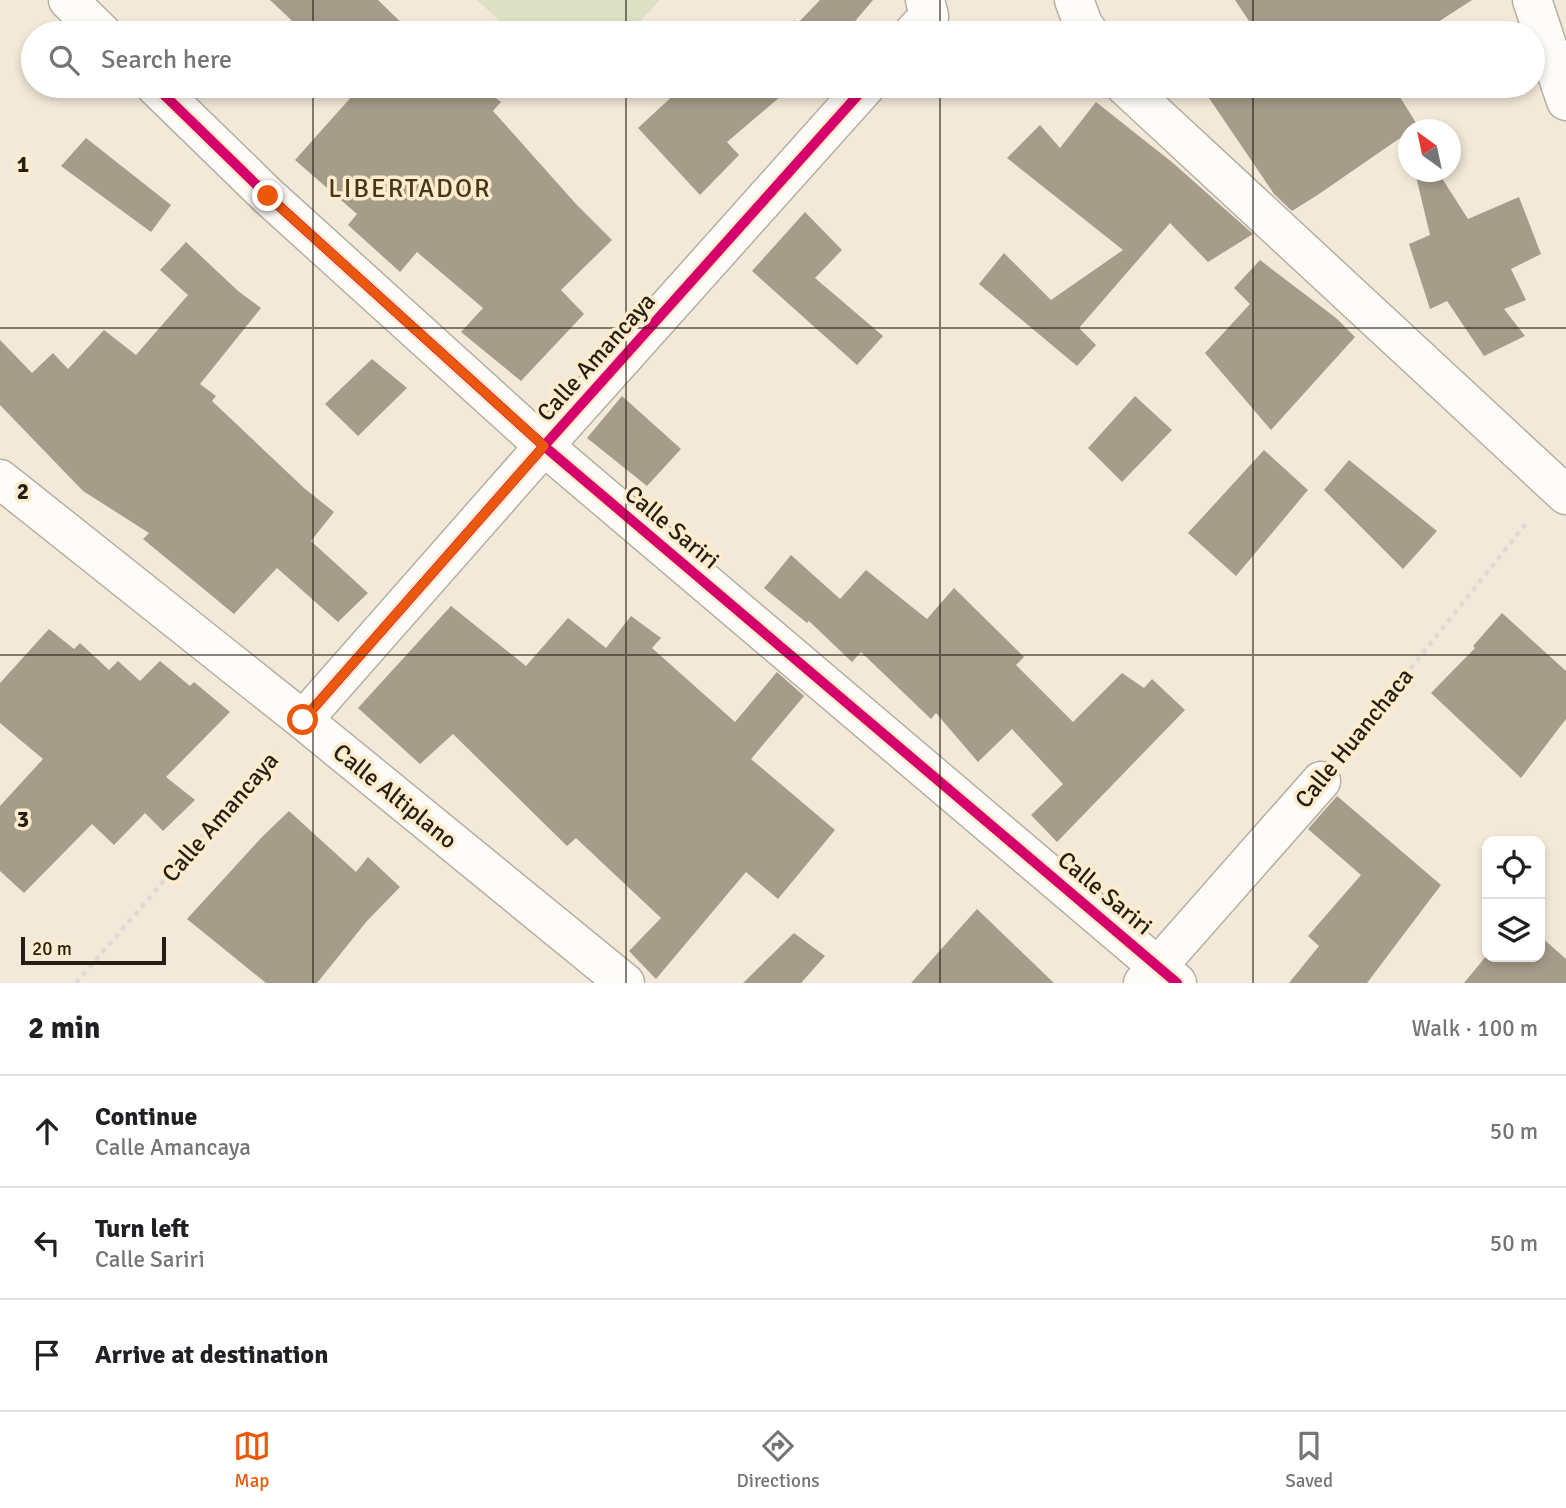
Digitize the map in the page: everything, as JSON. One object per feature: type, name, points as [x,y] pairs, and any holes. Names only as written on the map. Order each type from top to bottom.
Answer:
[{"type":"street","points":[[68,0],[90,21]]},
{"type":"street","points":[[925,0],[929,16],[925,21]]},
{"type":"street","points":[[1074,0],[1082,21]]},
{"type":"street","points":[[1532,0],[1539,21]]},
{"type":"street","points":[[1545,39],[1566,101]]},
{"type":"street","name":"Calle Sariri","points":[[167,98],[268,196],[544,446],[1159,977]]},
{"type":"street","name":"Calle Amancaya","points":[[303,720],[855,98]]},
{"type":"street","points":[[1137,98],[1561,490]]},
{"type":"street","name":"Calle Altiplano","points":[[0,479],[303,720],[625,983]]},
{"type":"street","name":"Calle Huanchaca","points":[[1159,977],[1321,780]]},
{"type":"green space","points":[[477,0],[660,0],[640,21],[500,21]]},
{"type":"building","points":[[270,0],[378,0],[400,21],[292,21]]},
{"type":"building","points":[[820,0],[873,0],[855,21],[800,21]]},
{"type":"building","points":[[1235,0],[1472,0],[1440,21],[1249,21]]},
{"type":"building","points":[[350,98],[496,98],[501,102],[493,111],[612,240],[561,290],[584,314],[521,381],[461,332],[483,308],[417,252],[400,272],[348,225],[357,214],[295,160]]},
{"type":"building","points":[[670,98],[779,98],[727,142],[739,155],[700,195],[638,128]]},
{"type":"building","points":[[1209,98],[1400,98],[1414,119],[1398,119],[1398,140],[1292,211],[1274,194]]},
{"type":"building","points":[[1096,102],[1173,163],[1253,234],[1208,262],[1170,223],[1079,328],[1096,345],[1077,366],[979,284],[1004,253],[1051,300],[1123,250],[1007,158],[1040,125],[1060,148]]},
{"type":"building","points":[[86,138],[171,205],[151,232],[61,166]]},
{"type":"building","points":[[1417,182],[1444,182],[1468,219],[1519,197],[1541,254],[1511,269],[1526,300],[1504,309],[1525,336],[1484,356],[1447,301],[1430,309],[1409,244],[1430,235]]},
{"type":"building","points":[[805,212],[842,250],[815,278],[883,336],[857,365],[752,271]]},
{"type":"building","points":[[186,242],[238,291],[261,308],[200,384],[216,396],[212,401],[304,488],[334,512],[311,541],[368,593],[338,622],[277,568],[234,614],[143,539],[149,533],[83,491],[0,405],[0,340],[32,373],[53,353],[68,369],[104,330],[136,355],[188,295],[160,270]]},
{"type":"building","points":[[1260,260],[1336,318],[1355,337],[1271,430],[1205,353],[1250,304],[1234,288]]},
{"type":"building","points":[[372,359],[407,388],[358,436],[325,404]]},
{"type":"building","points":[[622,396],[681,449],[647,486],[587,438]]},
{"type":"building","points":[[1135,396],[1172,430],[1122,482],[1088,448]]},
{"type":"building","points":[[1264,450],[1308,490],[1236,576],[1188,533]]},
{"type":"building","points":[[1349,460],[1437,531],[1403,569],[1324,490]]},
{"type":"building","points":[[791,555],[840,599],[866,570],[927,619],[954,588],[1024,657],[1016,665],[1073,722],[1122,673],[1144,688],[1152,679],[1185,710],[1057,842],[1031,815],[1063,784],[1012,729],[978,762],[936,713],[931,719],[861,652],[852,662],[809,621],[807,623],[764,588]]},
{"type":"building","points":[[451,606],[526,666],[568,618],[606,648],[631,616],[661,638],[652,648],[735,722],[777,672],[804,696],[751,759],[835,830],[778,899],[746,872],[656,979],[629,951],[661,918],[576,838],[567,846],[453,734],[420,764],[358,708]]},
{"type":"building","points":[[1502,613],[1566,671],[1566,719],[1521,778],[1431,693],[1475,648],[1473,646]]},
{"type":"building","points":[[49,629],[74,649],[80,643],[109,670],[118,661],[140,681],[160,661],[190,686],[194,682],[230,712],[166,777],[195,800],[163,831],[145,813],[114,845],[92,824],[24,893],[0,871],[0,806],[43,759],[0,723],[0,683]]},
{"type":"building","points":[[1337,796],[1441,885],[1367,983],[1289,983],[1319,946],[1308,936],[1361,875],[1308,829]]},
{"type":"building","points":[[289,811],[356,872],[368,857],[400,887],[367,921],[317,983],[266,983],[187,919]]},
{"type":"building","points":[[977,909],[1054,983],[911,983]]},
{"type":"building","points":[[794,933],[825,956],[801,983],[743,983]]},
{"type":"building","points":[[1545,940],[1566,959],[1566,983],[1464,983],[1482,961],[1545,962]]},
{"type":"cycle path","points":[[167,98],[268,196],[544,446],[1177,983]]},
{"type":"cycle path","points":[[303,720],[855,98]]},
{"type":"district","name":"LIBERTADOR","points":[[410,189]]},
{"type":"route","points":[[268,196],[544,446],[303,720]]}]
